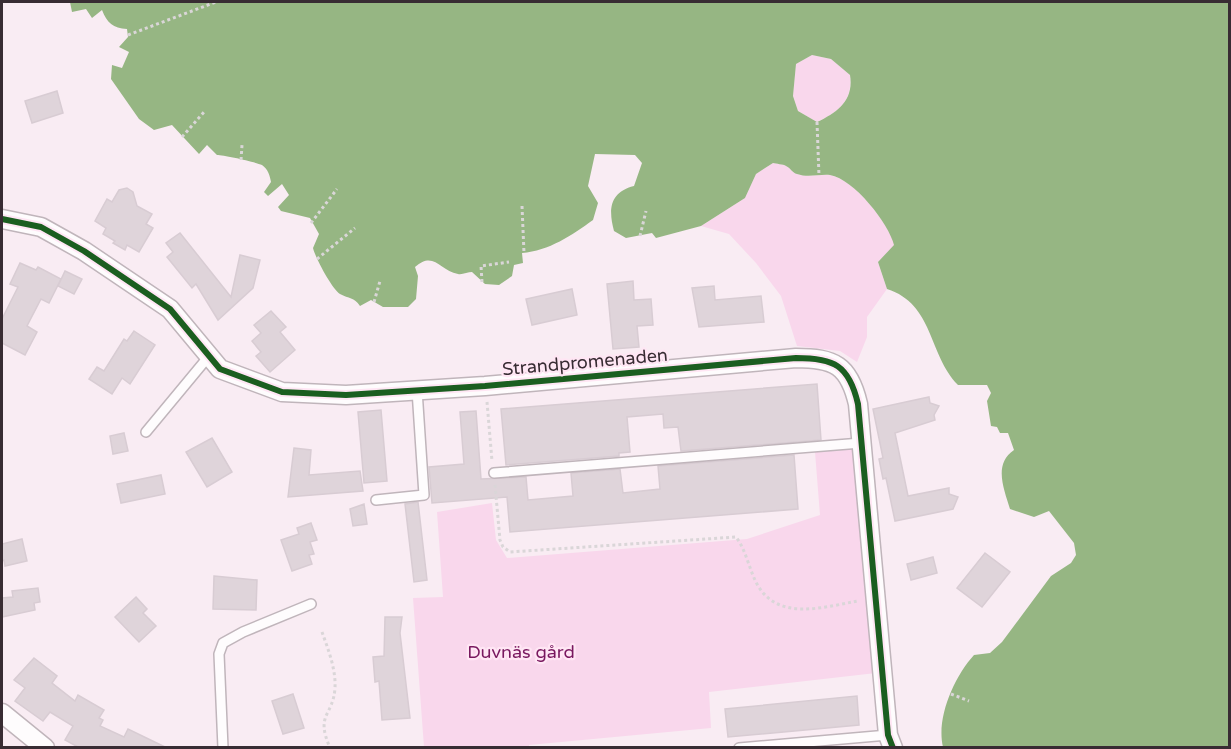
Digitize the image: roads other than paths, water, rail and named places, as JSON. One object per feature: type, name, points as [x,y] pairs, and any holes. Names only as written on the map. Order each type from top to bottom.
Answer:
[{"type":"street","name":"Strandpromenaden","points":[[2,220],[41,227],[84,251],[170,309],[220,369],[282,392],[346,394],[485,386],[796,358],[819,358],[832,362],[849,379],[858,404],[874,599],[891,741]]},
{"type":"street","points":[[2,713],[45,747]]},
{"type":"lane","points":[[146,432],[209,356]]},
{"type":"lane","points":[[376,500],[424,495],[417,390]]},
{"type":"lane","points":[[494,473],[861,443]]},
{"type":"lane","points":[[223,747],[219,654],[223,643],[243,632],[311,604]]},
{"type":"lane","name":"Strandpromenaden","points":[[739,747],[891,741]]},
{"type":"park label","name":"Duvnäs gård","points":[[521,652]]}]
